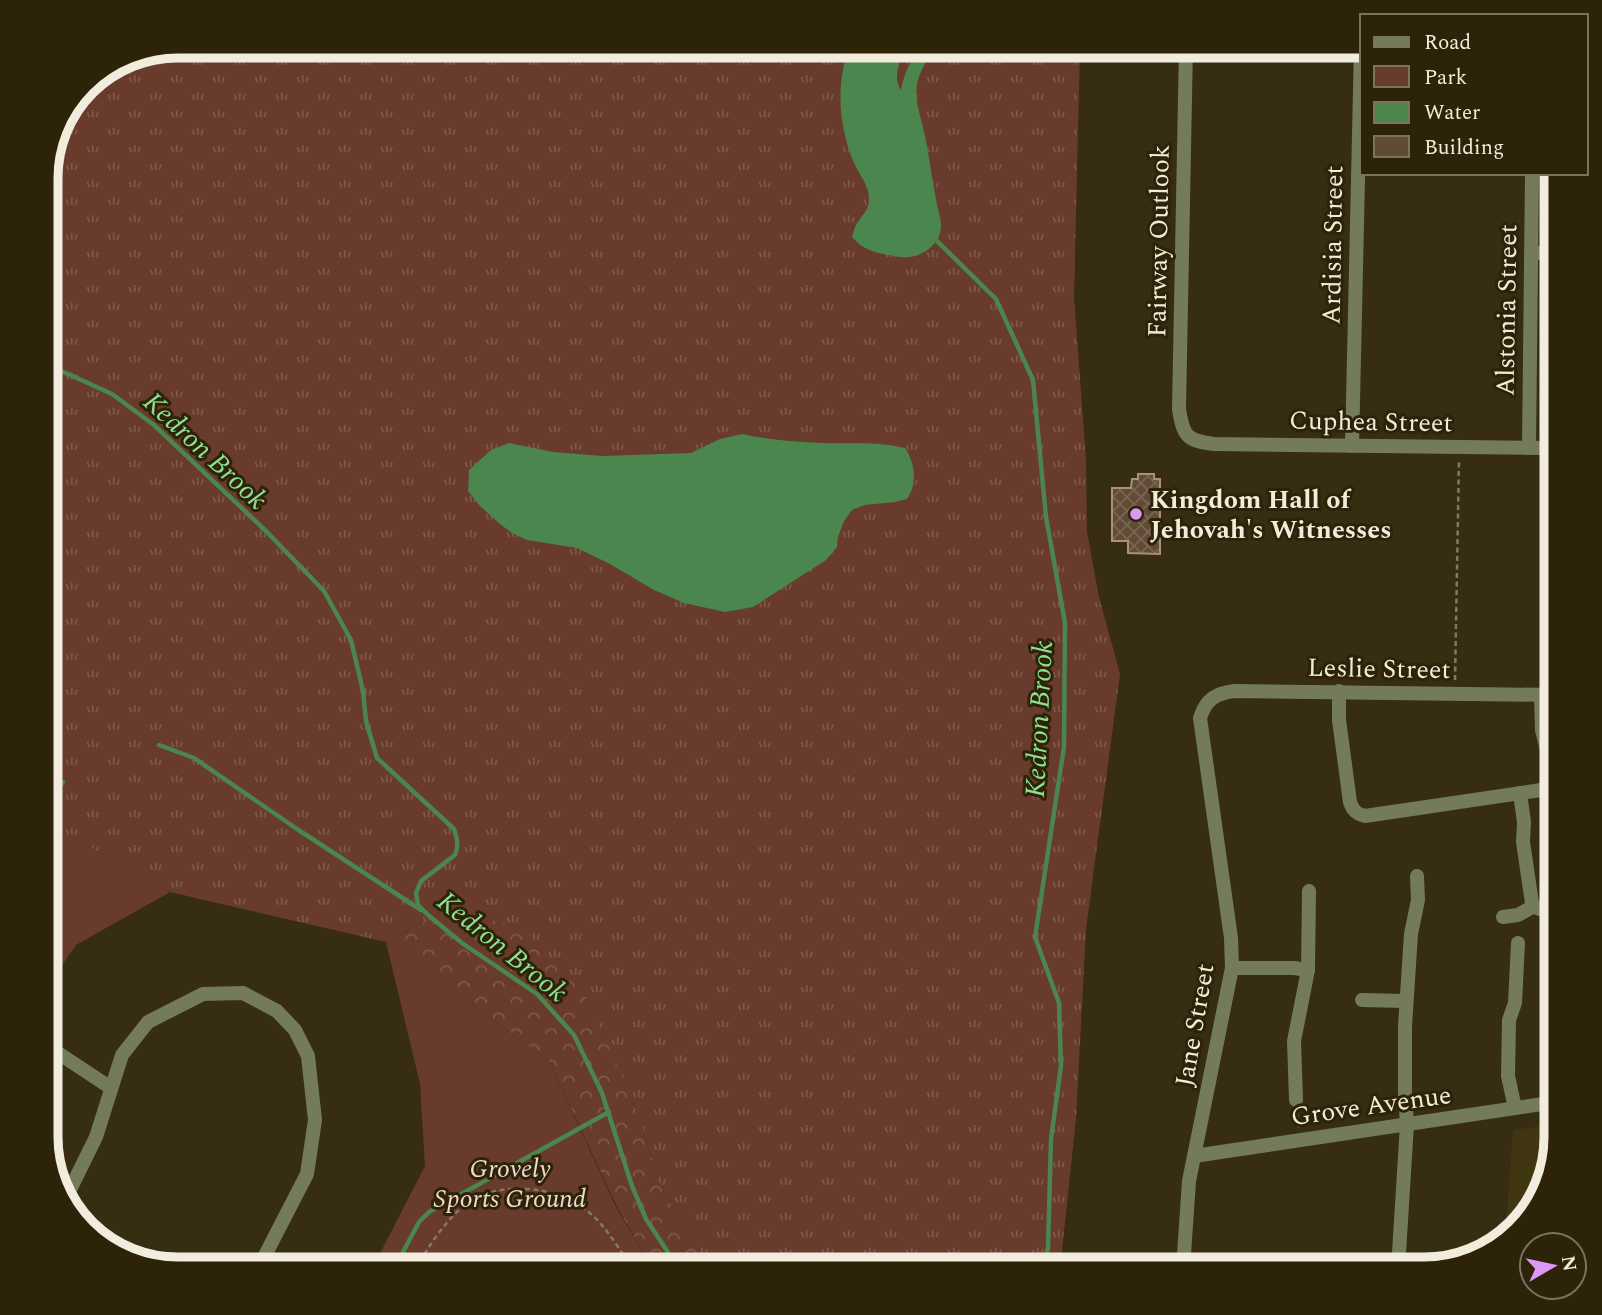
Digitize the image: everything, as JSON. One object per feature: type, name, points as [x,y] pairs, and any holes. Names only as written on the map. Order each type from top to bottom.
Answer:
[{"type":"street","name":"Fairway Outlook","points":[[1186,58],[1179,410],[1181,426],[1186,436]]},
{"type":"street","name":"Ardisia Street","points":[[1352,446],[1360,90]]},
{"type":"street","name":"Alstonia Street","points":[[1529,448],[1532,175]]},
{"type":"street","points":[[1531,253],[1544,253]]},
{"type":"street","name":"Cuphea Street","points":[[1186,436],[1196,442],[1214,444],[1544,448]]},
{"type":"street","name":"Leslie Street","points":[[1204,706],[1223,692],[1235,691],[1541,695]]},
{"type":"street","points":[[1339,691],[1339,720],[1350,802],[1358,814],[1366,816],[1544,788]]},
{"type":"street","points":[[1541,695],[1544,738]]},
{"type":"street","name":"Jane Street","points":[[1184,1257],[1189,1181],[1232,968],[1231,938],[1200,718],[1204,706]]},
{"type":"street","points":[[1520,793],[1524,822],[1523,842],[1532,903],[1544,910]]},
{"type":"street","points":[[1399,1257],[1407,1125],[1406,1001],[1411,934],[1418,900],[1417,876]]},
{"type":"street","points":[[1296,1100],[1294,1041],[1308,970],[1309,891]]},
{"type":"street","points":[[1503,917],[1518,915],[1534,906]]},
{"type":"street","points":[[1515,1108],[1508,1076],[1509,1020],[1515,1003],[1518,943]]},
{"type":"street","points":[[1232,968],[1308,970]]},
{"type":"street","points":[[70,1190],[96,1137],[122,1055],[148,1022],[203,994],[243,993],[277,1011],[295,1030],[308,1056],[316,1119],[307,1174],[264,1257]]},
{"type":"street","points":[[1362,1000],[1406,1001]]},
{"type":"street","points":[[58,1053],[111,1088]]},
{"type":"street","name":"Grove Avenue","points":[[1194,1156],[1544,1104]]},
{"type":"path","points":[[1455,694],[1459,457]]},
{"type":"path","points":[[1296,1100],[1299,1140]]},
{"type":"path","points":[[423,1257],[430,1244],[459,1210],[471,1201],[495,1192],[528,1189],[556,1195],[590,1214],[625,1257]]},
{"type":"shaded area","points":[[1544,1126],[1543,1153],[1538,1176],[1528,1197],[1506,1223],[1513,1130]]},
{"type":"green space","points":[[178,58],[1080,58],[1074,297],[1086,461],[1087,532],[1099,597],[1120,674],[1086,929],[1076,1119],[1061,1257],[702,1257],[661,1188],[634,1103],[443,911],[386,942],[170,892],[58,830],[58,170],[70,125],[83,105],[99,88],[118,74],[139,64]]},
{"type":"green space","points":[[58,830],[170,892],[76,945],[58,971]]},
{"type":"green space","points":[[443,911],[521,926],[586,997],[634,1103],[661,1188],[702,1257],[646,1257],[617,1207],[549,1061],[386,942]]},
{"type":"green space","name":"Grovely Sports Ground","points":[[386,942],[549,1061],[616,1207],[646,1257],[378,1257],[425,1166],[420,1084]]},
{"type":"water","points":[[846,58],[902,58],[897,74],[901,90],[914,58],[929,58],[920,73],[916,91],[941,226],[937,240],[921,254],[900,257],[874,252],[852,237],[868,206],[869,194],[854,163],[842,119],[841,90]]},
{"type":"water","points":[[742,434],[793,441],[875,444],[905,448],[913,467],[913,486],[907,499],[865,505],[852,510],[844,521],[837,547],[826,560],[753,607],[725,612],[684,603],[654,590],[577,548],[527,540],[512,533],[480,506],[468,491],[469,470],[491,450],[509,443],[553,452],[603,456],[691,453],[720,439]]},
{"type":"building","name":"Kingdom Hall of Jehovah's Witnesses","points":[[1138,474],[1154,474],[1154,479],[1160,479],[1160,554],[1128,553],[1128,541],[1112,541],[1112,488],[1131,488],[1132,479],[1138,479]]},
{"type":"waterway","name":"Kedron Brook","points":[[937,241],[996,299],[1033,380],[1046,517],[1065,623],[1064,747],[1035,937],[1059,1003],[1061,1066],[1051,1139],[1046,1257]]},
{"type":"waterway","name":"Kedron Brook","points":[[58,369],[112,394],[154,425],[266,531],[324,591],[351,640],[363,691],[366,721],[377,758],[455,832],[455,855],[421,881],[416,893],[418,905],[462,943],[537,994],[574,1035],[602,1093],[632,1186],[646,1219],[671,1257]]},
{"type":"waterway","points":[[159,745],[194,758],[421,910]]},
{"type":"waterway","points":[[58,789],[63,782]]},
{"type":"waterway","points":[[400,1257],[419,1222],[429,1212],[609,1112]]},
{"type":"place","name":"Kingdom Hall of Jehovah's Witnesses","points":[[1136,514]]}]
